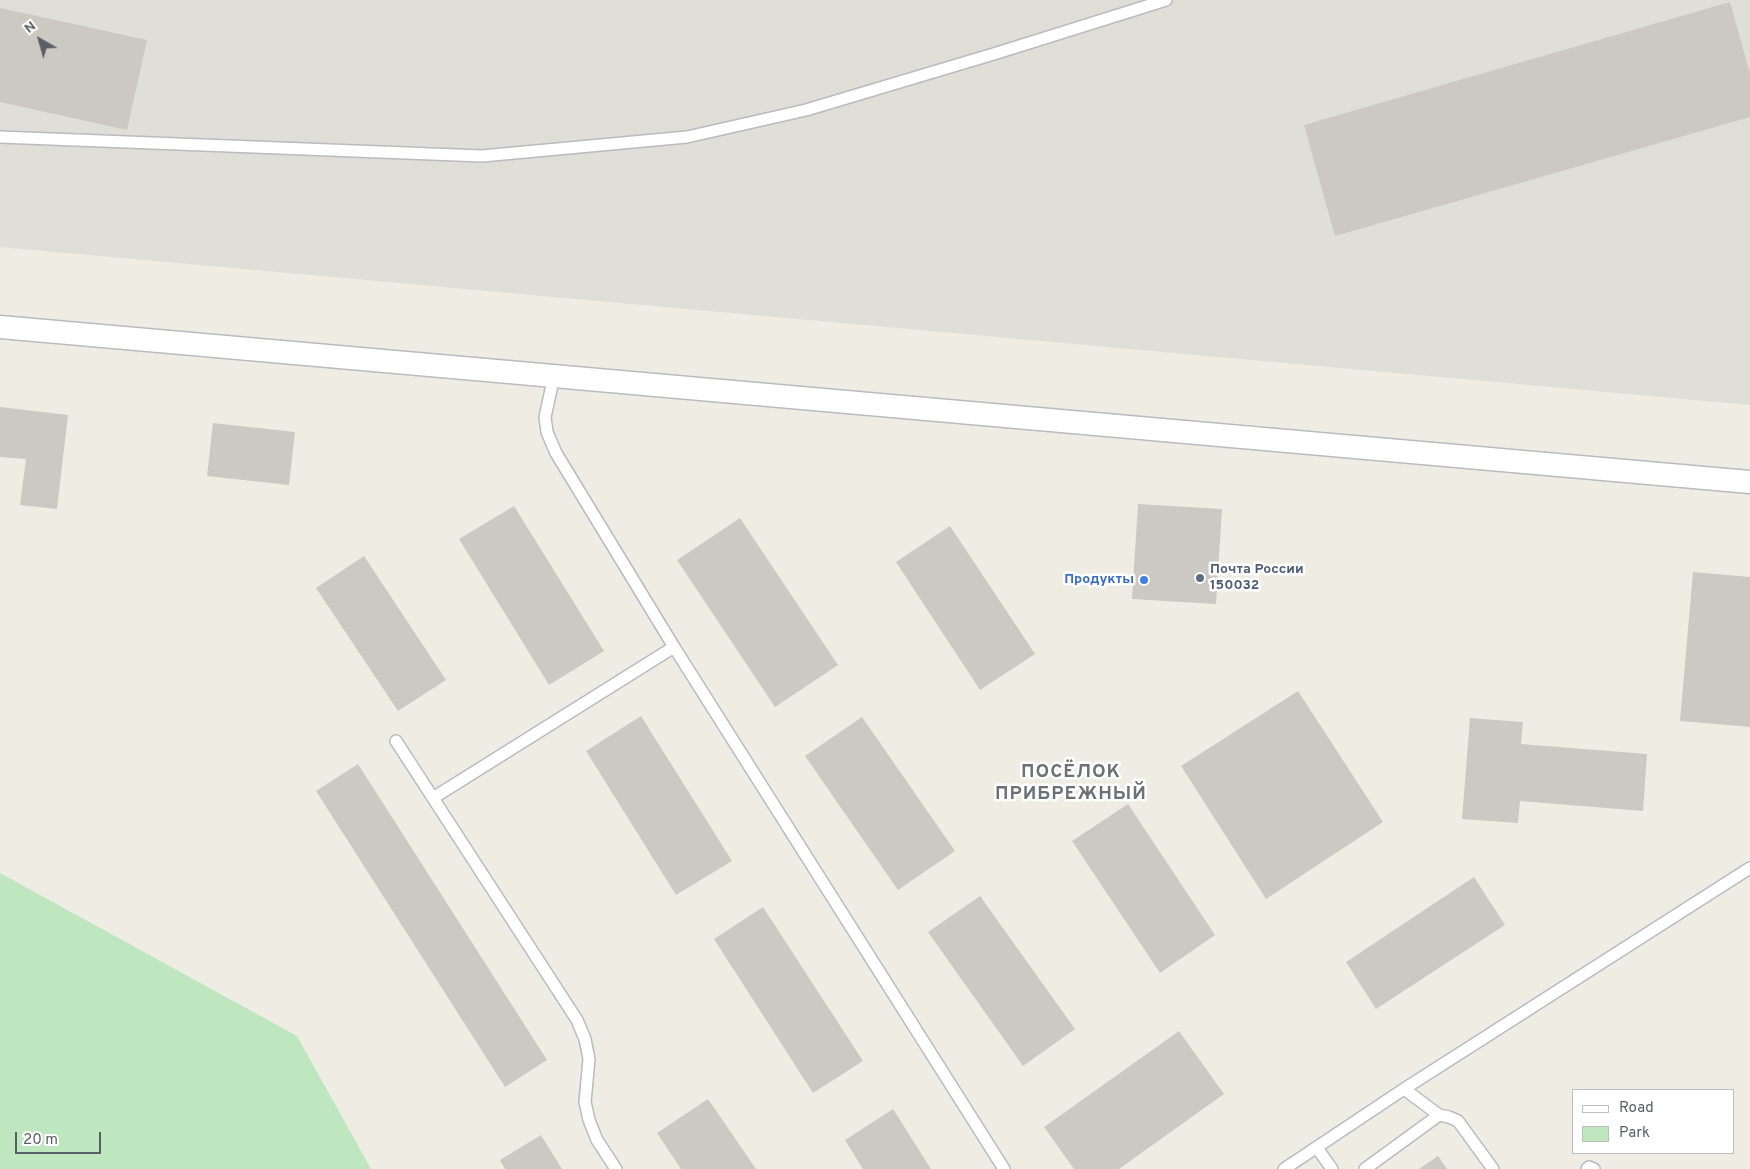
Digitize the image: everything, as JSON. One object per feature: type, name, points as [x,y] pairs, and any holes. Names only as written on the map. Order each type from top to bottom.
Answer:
[{"type":"street","points":[[0,327],[1750,482]]},
{"type":"lane","points":[[0,137],[482,156],[688,137],[806,110],[1166,0]]},
{"type":"lane","points":[[554,376],[545,417],[547,432],[556,453],[674,647],[1004,1169]]},
{"type":"lane","points":[[433,798],[674,647]]},
{"type":"lane","points":[[396,741],[577,1020],[585,1039],[589,1059],[585,1102],[589,1120],[597,1140],[616,1169]]},
{"type":"lane","points":[[1284,1169],[1404,1089],[1750,868]]},
{"type":"lane","points":[[1404,1089],[1439,1115],[1458,1121],[1493,1169]]},
{"type":"lane","points":[[1365,1169],[1439,1115]]},
{"type":"lane","points":[[1317,1148],[1332,1169]]},
{"type":"lane","points":[[1586,1169],[1589,1167],[1594,1169]]},
{"type":"shaded area","points":[[0,0],[1750,0],[1750,405],[0,247]]},
{"type":"green space","points":[[0,873],[297,1036],[371,1169],[0,1169]]},
{"type":"building","points":[[1730,2],[1750,74],[1750,117],[1335,236],[1304,125]]},
{"type":"building","points":[[0,8],[147,40],[127,130],[0,102]]},
{"type":"building","points":[[0,407],[68,415],[57,509],[20,505],[26,459],[0,457]]},
{"type":"building","points":[[213,423],[295,432],[289,485],[207,476]]},
{"type":"building","points":[[1138,504],[1222,509],[1216,604],[1132,599]]},
{"type":"building","points":[[514,506],[604,651],[549,685],[459,539]]},
{"type":"building","points":[[740,518],[838,665],[775,707],[677,560]]},
{"type":"building","points":[[950,526],[1035,654],[980,690],[896,562]]},
{"type":"building","points":[[364,556],[446,680],[398,711],[316,588]]},
{"type":"building","points":[[1693,572],[1750,577],[1750,727],[1680,721]]},
{"type":"building","points":[[1298,691],[1383,822],[1266,899],[1181,766]]},
{"type":"building","points":[[641,716],[732,861],[676,895],[586,751]]},
{"type":"building","points":[[862,717],[955,851],[898,890],[805,756]]},
{"type":"building","points":[[1470,718],[1523,722],[1521,744],[1647,754],[1643,811],[1520,801],[1518,823],[1462,819]]},
{"type":"building","points":[[358,764],[547,1060],[505,1087],[316,791]]},
{"type":"building","points":[[1128,804],[1215,935],[1160,973],[1072,841]]},
{"type":"building","points":[[1474,877],[1505,925],[1376,1009],[1346,962]]},
{"type":"building","points":[[980,896],[1075,1029],[1023,1066],[928,932]]},
{"type":"building","points":[[763,907],[863,1061],[813,1093],[714,939]]},
{"type":"building","points":[[1179,1031],[1224,1094],[1119,1169],[1074,1169],[1044,1127]]},
{"type":"building","points":[[708,1099],[756,1169],[681,1169],[657,1133]]},
{"type":"building","points":[[893,1109],[931,1169],[863,1169],[845,1140]]},
{"type":"building","points":[[541,1135],[562,1169],[505,1169],[500,1160]]},
{"type":"building","points":[[1438,1156],[1447,1169],[1419,1169]]},
{"type":"place","name":"Почта России 150032","points":[[1200,578]]},
{"type":"place","name":"Продукты","points":[[1144,580]]},
{"type":"district","name":"ПОСЁЛОК ПРИБРЕЖНЫЙ","points":[[1071,784]]}]
